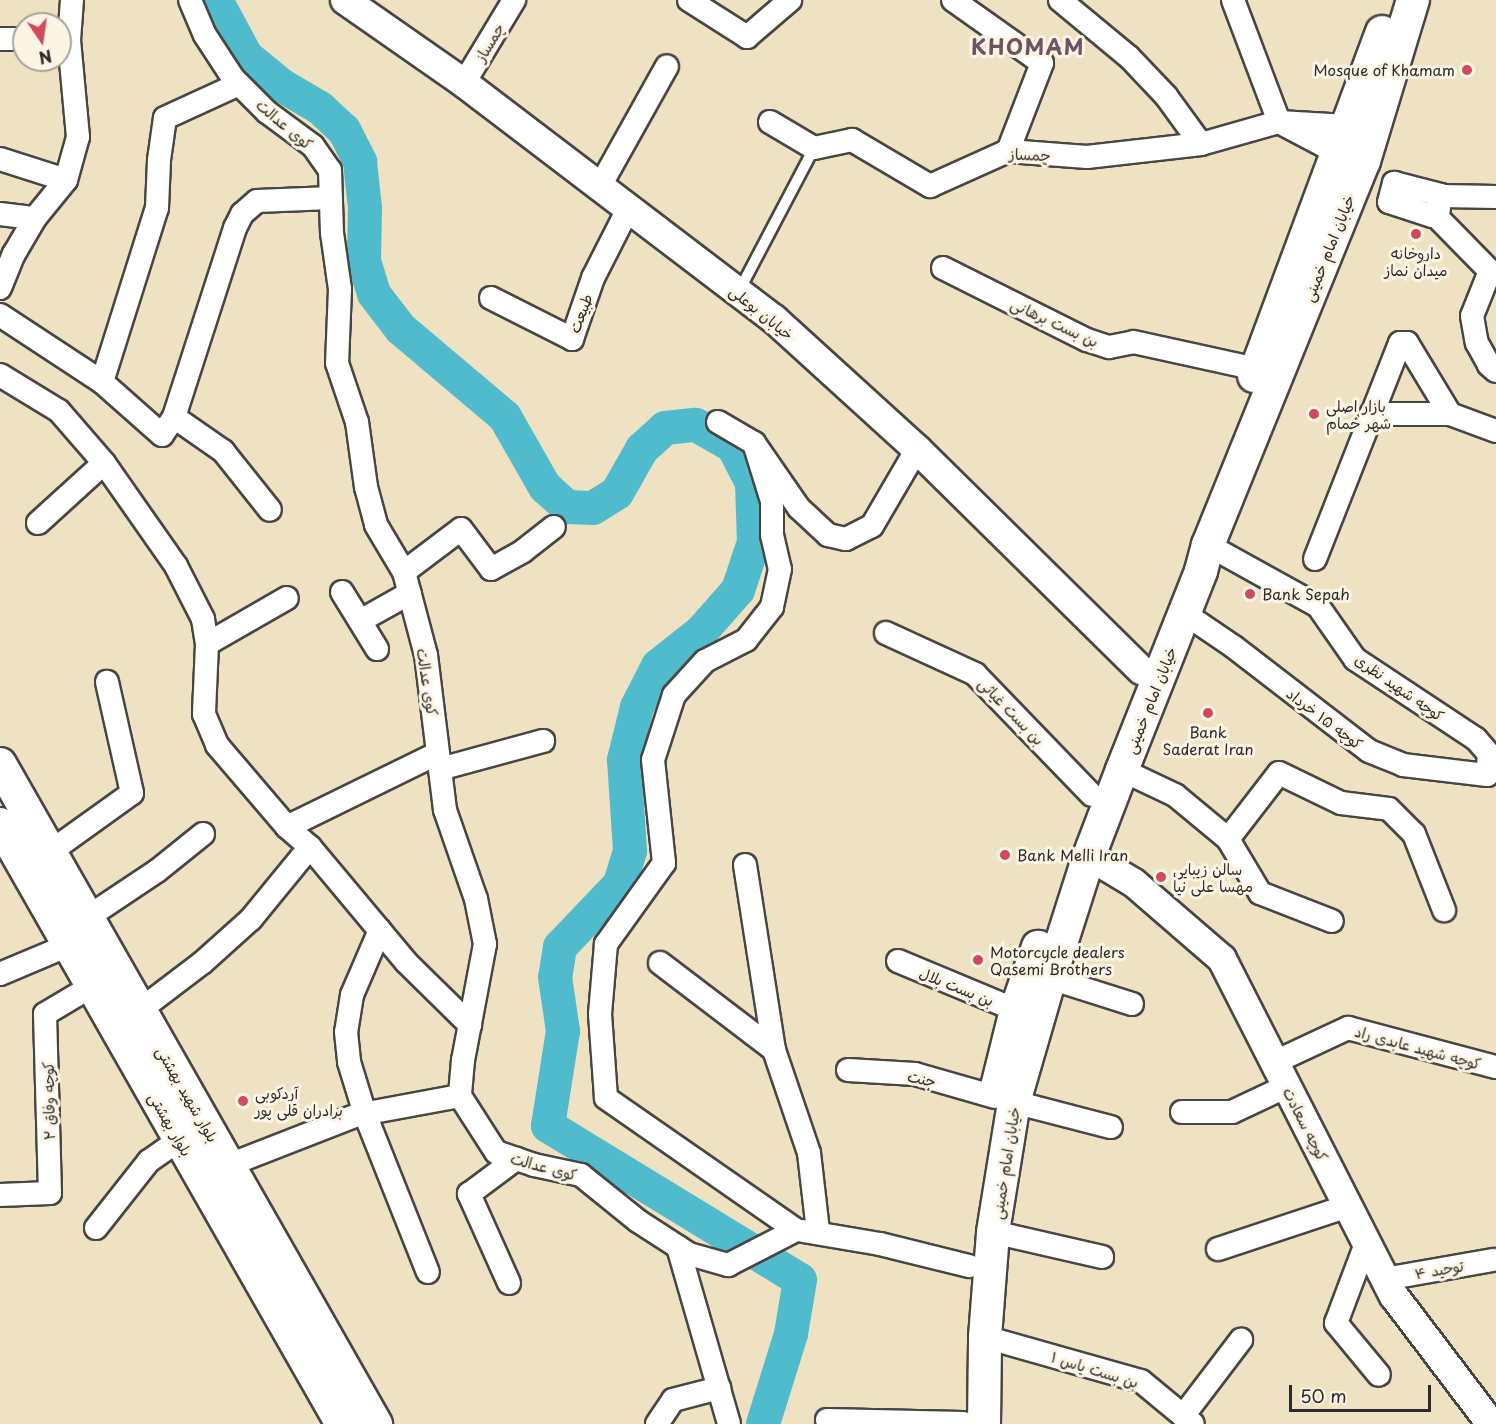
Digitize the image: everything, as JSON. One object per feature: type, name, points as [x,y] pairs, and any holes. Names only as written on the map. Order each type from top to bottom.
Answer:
[{"type":"main road","name":"خیابان امام خمینی","points":[[970,1424],[985,1337],[1004,1100],[1016,1010],[1092,795],[1141,670],[1267,372],[1338,188],[1393,0]]},
{"type":"main road","name":"خیابان امام خمینی","points":[[1350,147],[1413,0]]},
{"type":"main road","name":"خیابان امام خمینی","points":[[970,1424],[969,1266],[1004,1100],[1050,978],[1089,856],[1185,613],[1267,372]]},
{"type":"main road","name":"بلوار شهید بهشتی","points":[[0,764],[229,1165],[343,1404],[376,1424]]},
{"type":"main road","name":"بلوار بهشتی","points":[[0,824],[180,1139],[343,1404]]},
{"type":"street","name":"کوی عدالت","points":[[190,0],[205,35],[239,84],[267,112],[313,146],[330,170],[332,234],[340,289],[337,363],[357,422],[366,487],[376,525],[407,583],[426,655],[445,810],[476,900],[485,944],[463,1060],[460,1096],[496,1152],[581,1175],[638,1221],[689,1254],[728,1265],[807,1231]]},
{"type":"street","name":"خیابان بوعلی","points":[[345,0],[464,84],[774,319],[917,449],[1141,670]]},
{"type":"street","name":"چمساز","points":[[464,84],[514,0]]},
{"type":"street","points":[[689,0],[747,37],[790,0]]},
{"type":"street","points":[[953,0],[1042,63],[1008,151]]},
{"type":"street","points":[[1060,0],[1129,57],[1166,96],[1201,144]]},
{"type":"street","points":[[1233,0],[1279,122]]},
{"type":"street","points":[[600,186],[667,66]]},
{"type":"street","points":[[0,288],[14,254],[35,218],[66,180],[78,137],[69,72]]},
{"type":"street","points":[[102,382],[157,208],[159,160],[165,118],[239,84]]},
{"type":"street","points":[[770,122],[814,148]]},
{"type":"street","name":"چمساز","points":[[814,148],[852,140],[930,186],[1008,151],[1087,157],[1201,144],[1279,122],[1350,147]]},
{"type":"street","points":[[1350,147],[1391,192]]},
{"type":"street","points":[[0,159],[66,180]]},
{"type":"street","points":[[1338,188],[1391,192],[1439,206],[1491,192]]},
{"type":"street","points":[[0,315],[102,382],[162,435],[174,417],[235,228],[242,214],[257,201],[331,198]]},
{"type":"street","points":[[1439,206],[1490,271],[1472,316],[1477,343],[1489,365],[1496,371]]},
{"type":"street","name":"طبيعت","points":[[491,298],[572,339],[594,278],[628,207]]},
{"type":"street","points":[[0,214],[35,218]]},
{"type":"street","name":"بن بست برهانی","points":[[943,268],[1088,340],[1109,347],[1134,342],[1267,372]]},
{"type":"street","points":[[1315,559],[1400,343],[1403,342],[1450,414]]},
{"type":"street","points":[[0,375],[59,411],[104,463],[176,566],[203,619],[207,644],[204,714],[217,745],[287,827],[310,847],[406,962],[470,1025]]},
{"type":"street","points":[[1371,414],[1450,414],[1496,431]]},
{"type":"street","points":[[174,417],[223,451],[270,510]]},
{"type":"street","points":[[718,422],[754,443],[799,508],[828,535],[846,539],[872,526],[917,449]]},
{"type":"street","points":[[754,443],[772,501],[772,535],[780,569],[772,607],[746,640],[705,661],[674,695],[653,760],[664,863],[606,944],[600,1014],[606,1098],[807,1231],[880,1244],[969,1266]]},
{"type":"street","points":[[38,523],[104,463]]},
{"type":"street","points":[[360,621],[407,583],[461,529],[491,569],[524,551],[554,527]]},
{"type":"street","name":"کوچه شهید نظری","points":[[1208,545],[1318,606],[1355,659],[1476,739],[1489,754],[1491,779]]},
{"type":"street","points":[[342,592],[377,649]]},
{"type":"street","points":[[207,644],[287,598]]},
{"type":"street","name":"کوچه ۱۵ خرداد","points":[[1185,613],[1234,647],[1369,751],[1403,765],[1491,779]]},
{"type":"street","name":"بن بست غیاثی","points":[[885,633],[975,674],[1092,795]]},
{"type":"street","points":[[50,852],[132,793],[107,682]]},
{"type":"street","points":[[287,827],[439,761],[543,741]]},
{"type":"street","points":[[1122,770],[1175,795],[1228,839],[1260,893],[1332,921]]},
{"type":"street","points":[[1228,839],[1279,773],[1341,803],[1389,809],[1414,834],[1444,910]]},
{"type":"street","points":[[88,917],[157,871],[203,834]]},
{"type":"street","points":[[140,1010],[202,963],[252,919],[310,847]]},
{"type":"street","name":"کوچه سعادت","points":[[1089,856],[1134,884],[1222,959],[1395,1296],[1491,1424]]},
{"type":"street","points":[[745,866],[774,1050],[809,1153],[807,1231]]},
{"type":"street","points":[[380,930],[352,996],[346,1032],[349,1062],[365,1114],[428,1272]]},
{"type":"street","points":[[0,974],[69,945]]},
{"type":"street","name":"بن بست بلال","points":[[898,962],[1016,1010]]},
{"type":"street","points":[[660,963],[774,1050]]},
{"type":"street","points":[[1050,978],[1132,1004]]},
{"type":"street","name":"کوچه وفاق ۲","points":[[0,1195],[50,1193],[45,1014],[92,986]]},
{"type":"street","name":"کوچه شهید عابدی راد","points":[[1182,1112],[1232,1112],[1281,1074],[1348,1028],[1496,1067]]},
{"type":"street","name":"جنت","points":[[848,1070],[915,1074],[1004,1100],[1111,1127]]},
{"type":"street","points":[[229,1165],[365,1114],[460,1096]]},
{"type":"street","points":[[96,1228],[149,1161],[180,1139]]},
{"type":"street","points":[[509,1283],[470,1194],[516,1159]]},
{"type":"street","points":[[1218,1249],[1348,1206]]},
{"type":"street","points":[[993,1232],[1102,1257]]},
{"type":"street","points":[[1366,1241],[1336,1323],[1379,1375]]},
{"type":"street","points":[[678,1247],[729,1424]]},
{"type":"street","name":"توحید ۴","points":[[1386,1279],[1493,1260]]},
{"type":"street","name":"بن بست یاس ۱","points":[[985,1337],[1141,1381],[1188,1420]]},
{"type":"street","points":[[1188,1420],[1241,1340]]},
{"type":"street","points":[[657,1424],[673,1400],[719,1388]]},
{"type":"street","points":[[827,1420],[970,1424]]},
{"type":"lane","points":[[738,292],[814,148]]},
{"type":"waterway","points":[[216,0],[246,56],[281,85],[320,108],[344,130],[360,162],[365,208],[364,261],[374,294],[401,329],[505,417],[545,487],[567,507],[593,508],[617,493],[642,449],[665,428],[696,425],[733,446],[752,483],[754,542],[738,590],[702,631],[658,666],[637,707],[624,760],[630,851],[620,884],[560,947],[555,977],[563,1031],[548,1126],[800,1280],[791,1334],[763,1424]]},
{"type":"place","name":"Mosque of Khamam","points":[[1467,70]]},
{"type":"place","name":"داروخانه میدان نماز","points":[[1416,234]]},
{"type":"place","name":"بازار اصلی شهر خمام","points":[[1314,414]]},
{"type":"place","name":"Bank Sepah","points":[[1250,594]]},
{"type":"place","name":"Bank Saderat Iran","points":[[1208,713]]},
{"type":"place","name":"Bank Melli Iran","points":[[1005,855]]},
{"type":"place","name":"سالن زیبایی مهسا علی نیا","points":[[1161,877]]},
{"type":"place","name":"Motorcycle dealers Qasemi Brothers","points":[[978,960]]},
{"type":"place","name":"آردکوبی برادران قلی پور","points":[[243,1101]]},
{"type":"district","name":"KHOMAM","points":[[1028,46]]}]
